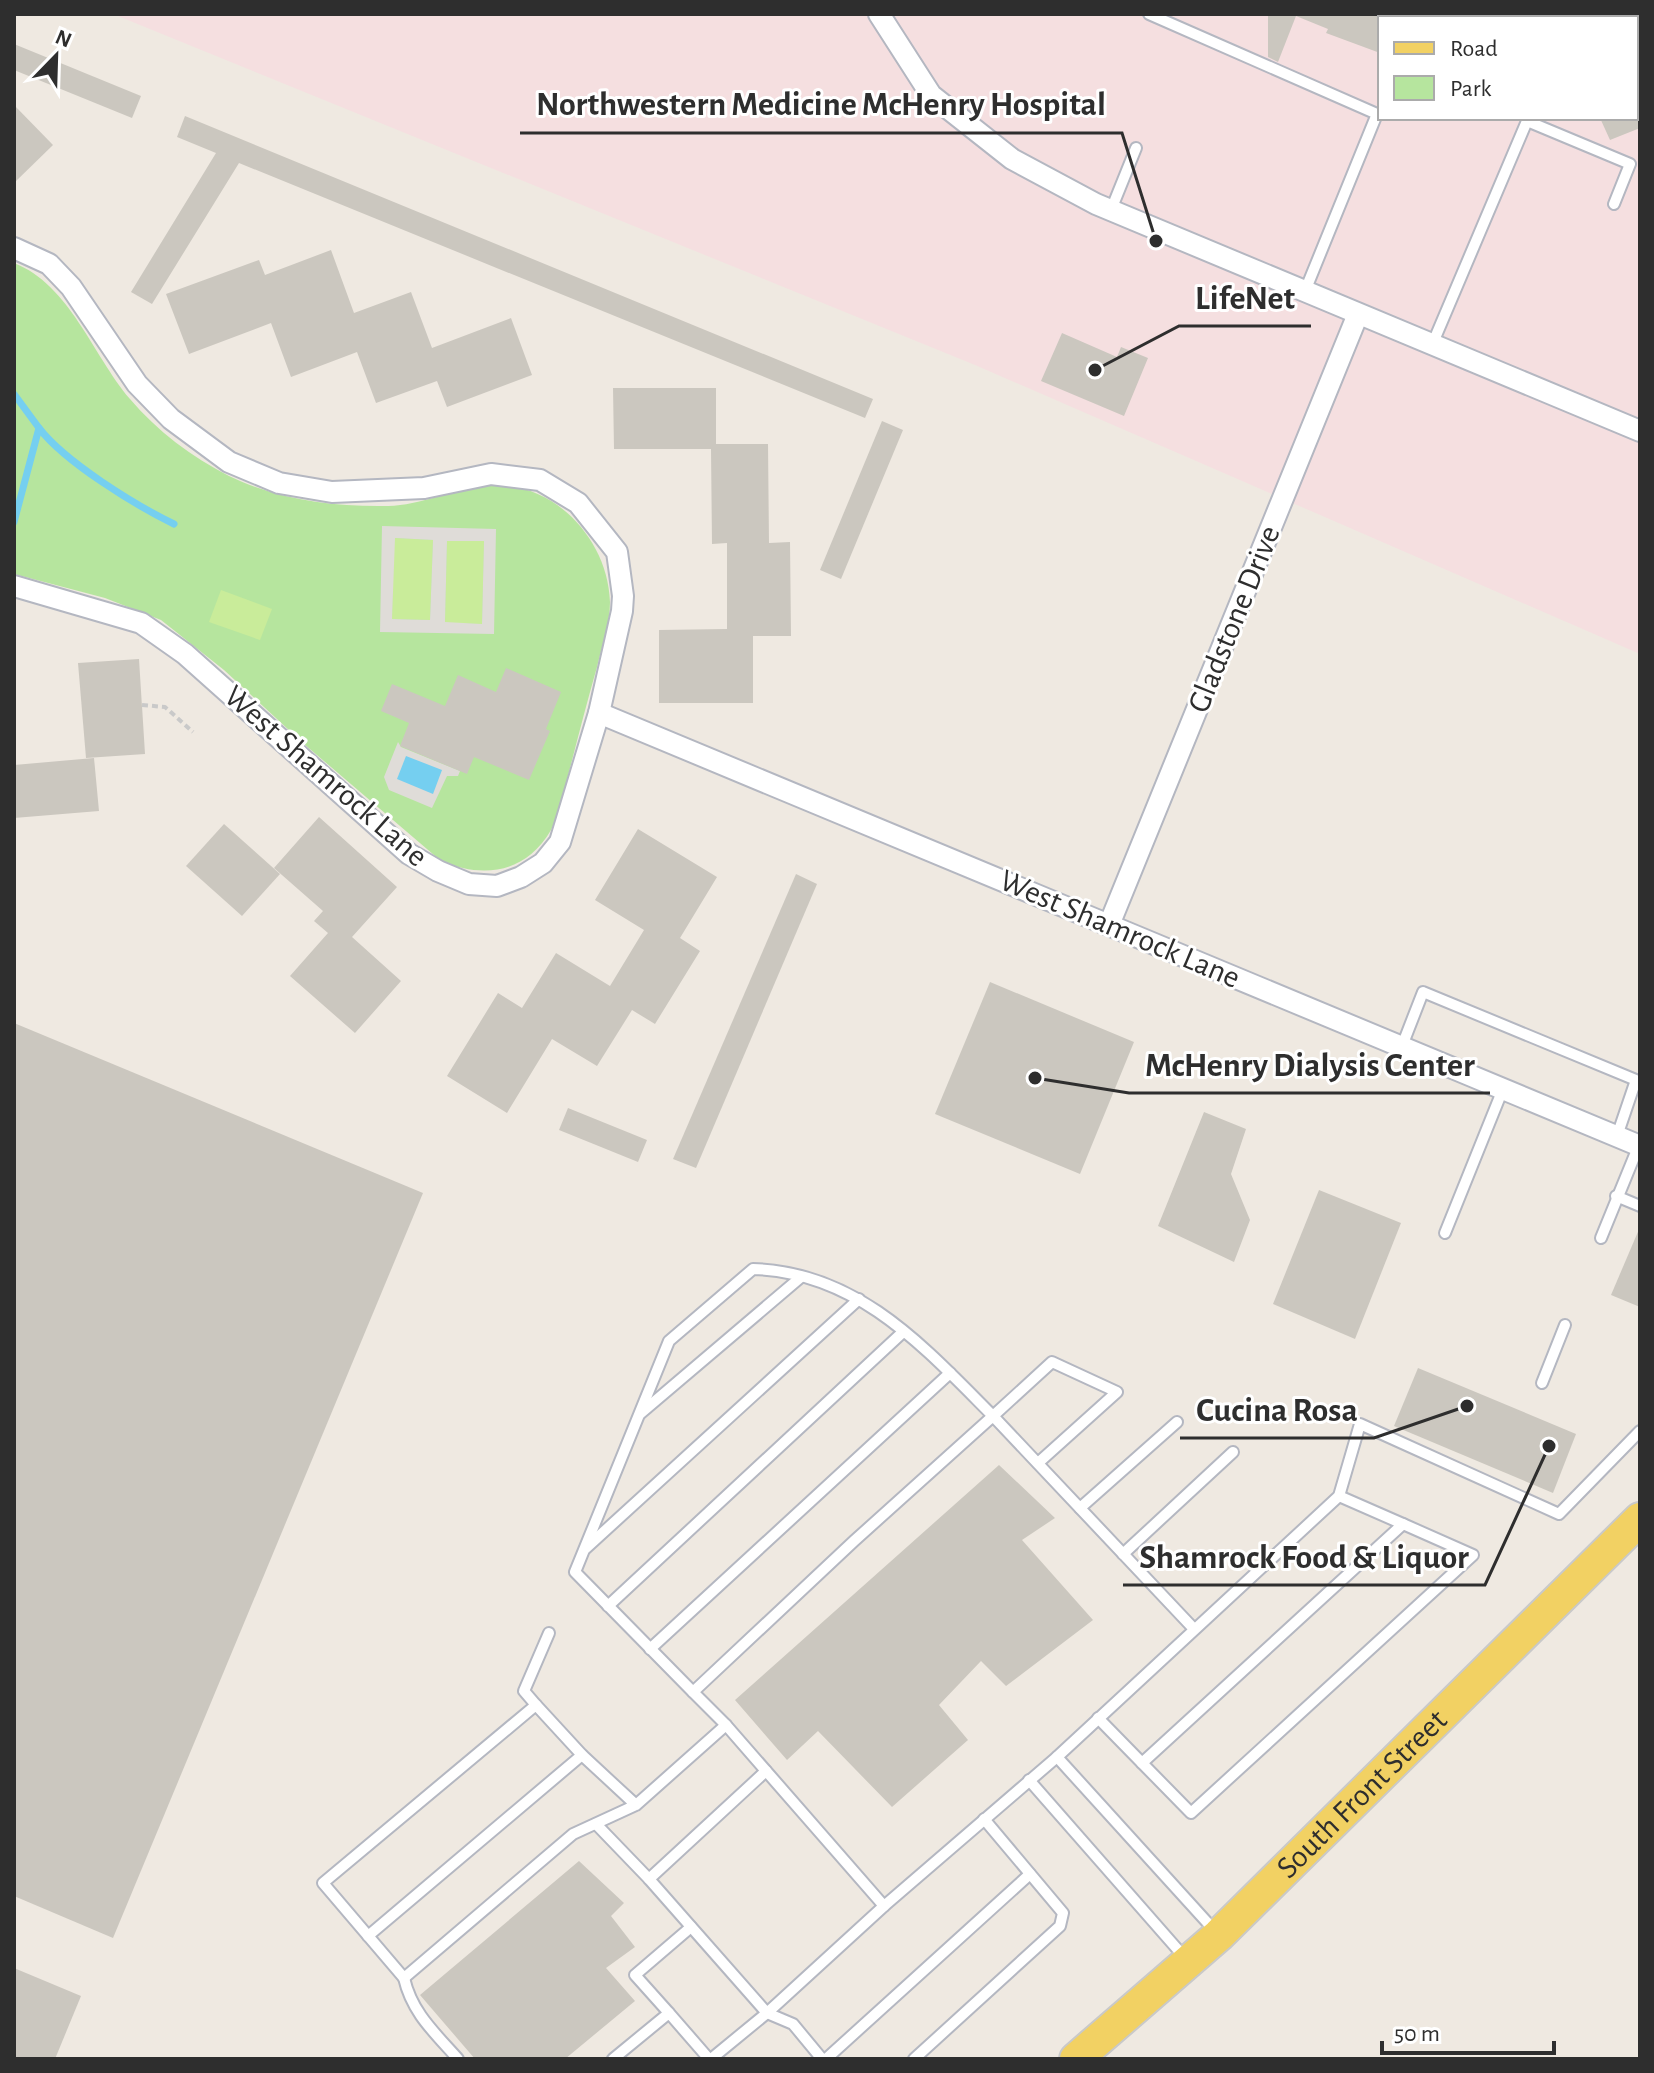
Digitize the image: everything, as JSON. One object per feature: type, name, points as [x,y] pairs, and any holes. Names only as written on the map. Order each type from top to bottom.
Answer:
[{"type":"main road","name":"South Front Street","points":[[1076,2059],[1219,1935],[1640,1519]]},
{"type":"street","points":[[879,14],[931,95],[1012,159],[1111,210],[1640,431]]},
{"type":"street","name":"West Shamrock Lane","points":[[14,248],[49,264],[71,287],[137,384],[171,419],[229,462],[279,483],[332,492],[424,488],[491,474],[540,480],[578,503],[617,552],[623,596],[599,713],[560,842],[543,863],[521,877],[497,886],[469,884],[409,854],[185,654],[141,623],[14,586]]},
{"type":"street","name":"Gladstone Drive","points":[[1109,925],[1358,314]]},
{"type":"street","name":"West Shamrock Lane","points":[[599,713],[1639,1146]]},
{"type":"lane","points":[[1149,14],[1377,114],[1305,291]]},
{"type":"lane","points":[[1432,345],[1527,121],[1630,164],[1614,204]]},
{"type":"lane","points":[[1111,210],[1136,148]]},
{"type":"lane","points":[[1402,1046],[1423,992],[1636,1080],[1617,1136]]},
{"type":"lane","points":[[1445,1233],[1503,1089]]},
{"type":"lane","points":[[1601,1238],[1639,1146]]},
{"type":"lane","points":[[1616,1196],[1640,1206]]},
{"type":"lane","points":[[884,1906],[726,1725],[575,1572],[669,1341],[753,1269],[827,1284],[859,1299],[950,1373],[1194,1629]]},
{"type":"lane","points":[[639,1414],[801,1277]]},
{"type":"lane","points":[[584,1550],[859,1299]]},
{"type":"lane","points":[[1542,1383],[1565,1325]]},
{"type":"lane","points":[[608,1606],[903,1332]]},
{"type":"lane","points":[[693,1692],[1052,1362],[1117,1392],[1038,1463]]},
{"type":"lane","points":[[650,1649],[950,1373]]},
{"type":"lane","points":[[1080,1508],[1177,1422]]},
{"type":"lane","points":[[691,1927],[635,1975],[710,2059],[767,2013],[884,1906],[1057,1757],[1339,1496],[1360,1424],[1559,1514],[1640,1431]]},
{"type":"lane","points":[[1123,1554],[1233,1452]]},
{"type":"lane","points":[[1098,1718],[1191,1813],[1473,1555],[1339,1496]]},
{"type":"lane","points":[[1142,1763],[1403,1524]]},
{"type":"lane","points":[[549,1633],[524,1691],[582,1755],[636,1805]]},
{"type":"lane","points":[[458,2059],[408,1998],[404,1978],[323,1883],[536,1705]]},
{"type":"lane","points":[[404,1978],[573,1834],[636,1805],[726,1725]]},
{"type":"lane","points":[[368,1936],[582,1755]]},
{"type":"lane","points":[[1057,1757],[1219,1935]]},
{"type":"lane","points":[[649,1879],[766,1771]]},
{"type":"lane","points":[[1029,1780],[1188,1962]]},
{"type":"lane","points":[[914,2059],[1060,1926],[1063,1913],[984,1819]]},
{"type":"lane","points":[[596,1824],[649,1879],[767,2013],[793,2024],[824,2059],[1030,1874]]},
{"type":"lane","points":[[613,2059],[669,2013]]},
{"type":"path","points":[[142,705],[165,707],[193,732]]},
{"type":"shaded area","points":[[113,14],[1640,14],[1640,654],[975,365]]},
{"type":"shaded area","points":[[382,526],[496,529],[494,634],[380,632]],"holes":[[[395,538],[433,540],[430,620],[392,619]],[[447,541],[484,541],[482,624],[445,622]]]},
{"type":"shaded area","points":[[398,742],[401,747],[460,771],[458,776],[447,776],[432,808],[389,790],[384,777]]},
{"type":"green space","points":[[14,263],[34,273],[65,304],[116,381],[152,422],[189,452],[229,476],[287,496],[368,506],[400,505],[483,486],[508,486],[531,491],[552,502],[571,516],[587,534],[607,578],[609,618],[562,802],[551,830],[529,856],[503,868],[488,870],[457,867],[441,861],[304,744],[224,670],[161,620],[105,598],[14,574]]},
{"type":"green space","points":[[394,538],[433,540],[430,620],[392,619]]},
{"type":"green space","points":[[447,540],[484,541],[482,624],[445,623]]},
{"type":"green space","points":[[221,590],[272,609],[260,640],[209,622]]},
{"type":"water","points":[[406,756],[442,770],[433,794],[397,779]]},
{"type":"building","points":[[1268,14],[1380,14],[1378,52],[1326,33],[1328,29],[1296,16],[1278,62],[1268,57]]},
{"type":"building","points":[[14,44],[141,96],[132,118],[14,70]]},
{"type":"building","points":[[14,105],[53,145],[14,183]]},
{"type":"building","points":[[185,116],[873,399],[865,418],[239,163],[152,304],[131,292],[216,153],[177,137]]},
{"type":"building","points":[[1640,118],[1640,128],[1610,140],[1601,120]]},
{"type":"building","points":[[331,250],[354,313],[411,292],[432,348],[511,318],[532,375],[447,407],[437,381],[376,403],[357,352],[291,377],[271,323],[189,354],[166,294],[259,260],[265,275]]},
{"type":"building","points":[[1062,333],[1117,357],[1121,347],[1148,358],[1124,416],[1041,381]]},
{"type":"building","points":[[613,388],[716,388],[716,444],[768,444],[769,543],[790,542],[791,636],[753,636],[753,703],[659,703],[659,630],[727,629],[727,543],[712,544],[711,449],[614,449]]},
{"type":"building","points":[[882,421],[903,430],[841,579],[820,570]]},
{"type":"building","points":[[139,659],[145,754],[86,758],[78,663]]},
{"type":"building","points":[[506,668],[561,692],[546,729],[550,731],[529,780],[474,757],[467,774],[400,746],[409,723],[381,711],[392,684],[445,706],[458,675],[496,692]]},
{"type":"building","points":[[94,758],[99,811],[14,818],[14,765]]},
{"type":"building","points":[[319,817],[397,887],[352,937],[401,981],[355,1033],[290,976],[328,933],[314,921],[323,911],[274,868]]},
{"type":"building","points":[[224,824],[280,874],[242,916],[186,866]]},
{"type":"building","points":[[638,829],[717,877],[680,938],[700,951],[655,1024],[632,1010],[597,1066],[552,1039],[507,1113],[447,1076],[498,993],[522,1008],[556,953],[610,986],[644,930],[595,900]]},
{"type":"building","points":[[796,874],[817,884],[696,1168],[673,1159]]},
{"type":"building","points":[[990,982],[1134,1042],[1080,1174],[935,1114]]},
{"type":"building","points":[[14,1023],[423,1193],[113,1938],[14,1896]]},
{"type":"building","points":[[568,1108],[647,1140],[638,1162],[559,1130]]},
{"type":"building","points":[[1204,1112],[1246,1129],[1231,1174],[1250,1220],[1234,1262],[1158,1226]]},
{"type":"building","points":[[1319,1190],[1401,1223],[1355,1339],[1273,1304]]},
{"type":"building","points":[[1640,1227],[1640,1307],[1611,1295]]},
{"type":"building","points":[[1418,1368],[1576,1434],[1553,1493],[1394,1426]]},
{"type":"building","points":[[999,1465],[1055,1518],[1022,1540],[1093,1620],[1006,1686],[981,1661],[939,1705],[968,1740],[892,1807],[818,1731],[787,1760],[735,1700]]},
{"type":"building","points":[[579,1861],[624,1903],[611,1916],[635,1947],[606,1968],[635,2001],[565,2059],[475,2059],[420,1995]]},
{"type":"building","points":[[14,1968],[81,1996],[55,2059],[14,2059]]},
{"type":"waterway","points":[[14,394],[39,428],[14,522]]},
{"type":"waterway","points":[[39,428],[83,468],[140,506],[174,524]]},
{"type":"place","name":"Northwestern Medicine McHenry Hospital","points":[[1156,241]]},
{"type":"place","name":"LifeNet","points":[[1095,370]]},
{"type":"place","name":"McHenry Dialysis Center","points":[[1035,1078]]},
{"type":"place","name":"Cucina Rosa","points":[[1467,1406]]},
{"type":"place","name":"Shamrock Food & Liquor","points":[[1549,1446]]}]
